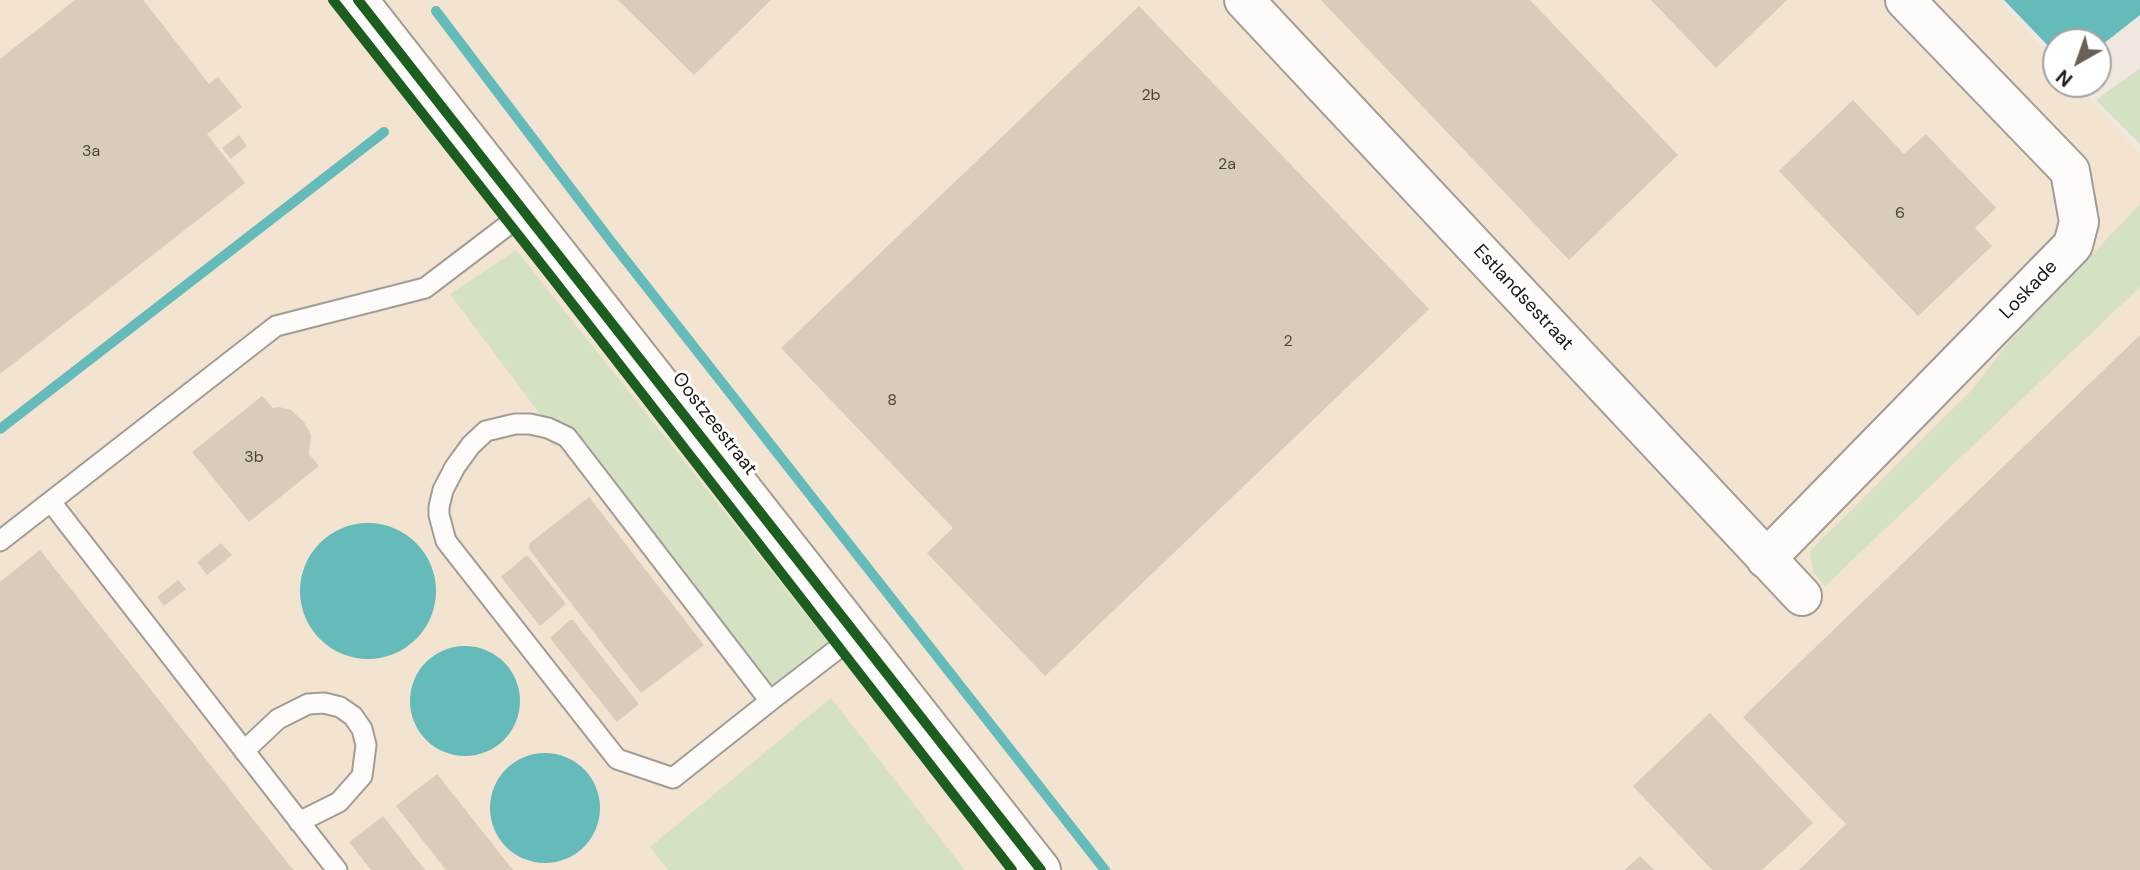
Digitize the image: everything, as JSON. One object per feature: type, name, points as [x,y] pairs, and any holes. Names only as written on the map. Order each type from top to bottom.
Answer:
[{"type":"street","name":"Oostzeestraat","points":[[358,0],[1041,870]]},
{"type":"street","name":"Estlandsestraat","points":[[1244,0],[1802,596]]},
{"type":"street","name":"Loskade","points":[[1766,559],[2073,245],[2079,222],[2070,171],[1905,0]]},
{"type":"lane","points":[[0,541],[275,326],[425,288],[525,212]]},
{"type":"lane","points":[[770,701],[567,437],[548,428],[515,424],[486,431],[471,445],[443,490],[439,515],[446,541],[617,759],[673,778],[857,635]]},
{"type":"lane","points":[[51,502],[337,870]]},
{"type":"lane","points":[[244,751],[278,719],[308,704],[324,703],[340,707],[353,716],[362,729],[366,745],[362,776],[339,802],[299,822]]},
{"type":"shaded area","points":[[0,0],[1998,0],[2042,47],[2042,98],[2089,98],[2140,153],[2140,870],[0,870]]},
{"type":"green space","points":[[2140,68],[2140,144],[2096,100],[2112,98],[2112,88]]},
{"type":"green space","points":[[2140,204],[2140,287],[1825,586],[1813,572],[1810,551],[1972,390],[2008,343]]},
{"type":"green space","points":[[516,250],[832,647],[759,706],[450,294]]},
{"type":"green space","points":[[831,698],[965,870],[668,870],[650,847]]},
{"type":"water","points":[[2004,0],[2140,0],[2140,15],[2112,37],[2112,28],[2042,28],[2042,39]]},
{"type":"water","points":[[368,523],[394,528],[416,543],[431,565],[436,591],[431,617],[416,639],[394,654],[368,659],[342,654],[320,639],[305,617],[300,591],[305,565],[320,543],[342,528]]},
{"type":"water","points":[[465,646],[486,650],[504,662],[516,680],[520,701],[516,722],[504,740],[486,752],[465,756],[444,752],[426,740],[414,722],[410,701],[414,680],[426,662],[444,650]]},
{"type":"water","points":[[545,753],[566,757],[584,769],[596,787],[600,808],[596,829],[584,847],[566,859],[545,863],[524,859],[506,847],[494,829],[490,808],[494,787],[506,769],[524,757]]},
{"type":"building","points":[[75,0],[143,0],[209,84],[218,77],[242,107],[207,134],[245,183],[0,374],[0,59]]},
{"type":"building","points":[[618,0],[771,0],[694,75]]},
{"type":"building","points":[[1321,0],[1530,0],[1678,155],[1569,260]]},
{"type":"building","points":[[1651,0],[1787,0],[1716,68]]},
{"type":"building","points":[[1139,6],[1429,309],[1045,676],[927,553],[953,528],[781,348]]},
{"type":"building","points":[[1853,100],[1904,154],[1926,134],[1996,208],[1975,228],[1992,246],[1918,316],[1779,171]]},
{"type":"building","points":[[239,135],[247,146],[231,159],[222,148]]},
{"type":"building","points":[[2140,335],[2140,870],[1799,870],[1846,824],[1743,717]]},
{"type":"building","points":[[262,396],[273,408],[291,410],[304,422],[311,435],[309,454],[319,466],[249,522],[192,452]]},
{"type":"building","points":[[589,497],[704,645],[641,693],[529,549],[530,543]]},
{"type":"building","points":[[221,543],[232,555],[207,575],[197,562]]},
{"type":"building","points":[[40,550],[293,870],[0,870],[0,582]]},
{"type":"building","points":[[526,556],[566,604],[540,626],[501,577]]},
{"type":"building","points":[[178,580],[186,589],[164,606],[157,597]]},
{"type":"building","points":[[573,620],[638,703],[617,722],[550,638]]},
{"type":"building","points":[[1710,713],[1813,823],[1762,870],[1712,870],[1633,786]]},
{"type":"building","points":[[437,774],[513,870],[446,870],[396,806]]},
{"type":"building","points":[[383,816],[425,870],[371,870],[349,842]]},
{"type":"building","points":[[1640,856],[1654,870],[1625,870]]},
{"type":"waterway","points":[[436,11],[613,244],[1105,870]]},
{"type":"waterway","points":[[0,429],[384,132]]},
{"type":"cycle path","points":[[333,0],[1012,870]]},
{"type":"cycle path","points":[[358,0],[1041,870]]}]
